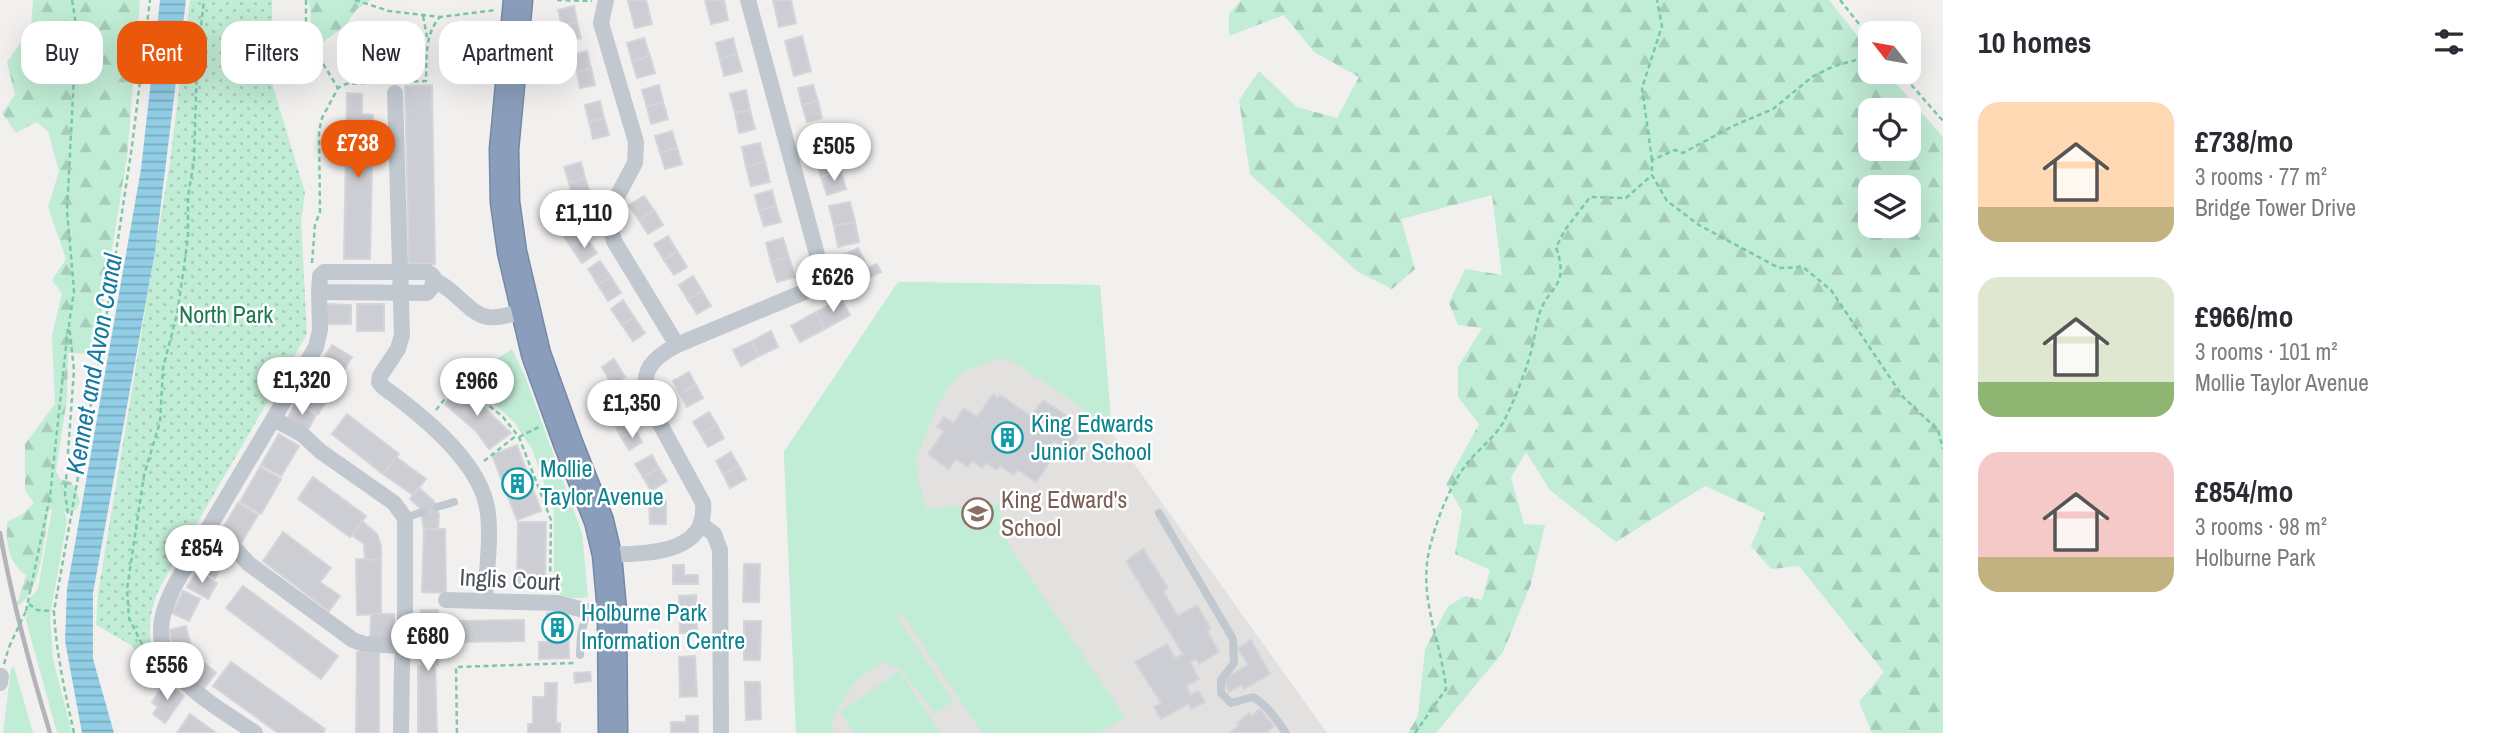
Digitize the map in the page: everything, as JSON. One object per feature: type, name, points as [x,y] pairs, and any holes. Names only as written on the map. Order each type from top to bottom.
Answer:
[{"type":"highway","points":[[508,2],[504,149],[505,202],[510,239],[537,354],[599,521],[607,555],[599,611],[613,733]]},
{"type":"street","points":[[607,555],[664,552],[675,548],[694,534],[704,513],[703,502],[647,400],[644,385],[648,369],[658,355],[804,292],[816,279],[819,262],[747,0]]},
{"type":"street","points":[[605,1],[601,23],[636,142],[635,163],[612,206],[609,223],[614,241],[677,345]]},
{"type":"street","points":[[397,86],[401,342],[379,382],[428,420],[471,471],[487,504],[485,601]]},
{"type":"street","points":[[255,733],[184,681],[170,665],[160,636],[167,604],[174,587],[319,340],[319,292],[320,276],[324,272],[399,271],[428,272],[433,276],[432,290],[427,293],[319,292]]},
{"type":"street","points":[[433,281],[443,284],[485,318],[526,310]]},
{"type":"street","points":[[274,419],[303,435],[320,451],[394,503],[405,518],[401,733]]},
{"type":"street","points":[[701,524],[714,534],[720,550],[721,733]]},
{"type":"street","points":[[207,532],[236,550],[249,564],[353,640],[364,644],[404,646]]},
{"type":"street","name":"Inglis Court","points":[[446,600],[549,603],[599,611]]},
{"type":"street","points":[[0,683],[3,670]]},
{"type":"lane","points":[[437,507],[454,502]]},
{"type":"lane","points":[[405,518],[422,512]]},
{"type":"lane","points":[[1159,513],[1233,639],[1234,663],[1221,680],[1221,692],[1231,703],[1253,697],[1260,701],[1269,708],[1286,733]]},
{"type":"lane","points":[[580,659],[580,634],[599,611]]},
{"type":"path","points":[[3,670],[9,647],[29,604],[50,496],[74,291],[68,211],[75,57],[72,0]]},
{"type":"path","points":[[74,733],[55,642],[54,611],[116,255],[150,0]]},
{"type":"path","points":[[146,638],[145,648],[129,618],[127,589],[144,475],[160,422],[163,368],[177,314],[184,267],[188,236],[188,196],[194,161],[197,62],[204,0]]},
{"type":"path","points":[[306,0],[306,31],[338,88]]},
{"type":"path","points":[[355,0],[389,11],[440,17],[496,11],[508,2]]},
{"type":"path","points":[[557,0],[605,1]]},
{"type":"path","points":[[1657,0],[1662,26],[1642,88],[1652,175],[1667,201],[1699,225],[1779,268],[1803,267],[1831,290],[1903,397],[1938,430],[1943,449]]},
{"type":"path","points":[[1840,0],[1858,24]]},
{"type":"path","points":[[312,263],[315,225],[320,212],[319,131],[328,103],[338,88],[345,84],[397,86],[426,81],[427,40],[422,15]]},
{"type":"path","points":[[427,40],[440,17]]},
{"type":"path","points":[[1651,160],[1675,150],[1683,153],[1733,126],[1773,109],[1812,77],[1835,66],[1858,60]]},
{"type":"path","points":[[1911,84],[1943,121]]},
{"type":"path","points":[[1415,733],[1446,689],[1444,667],[1429,615],[1424,579],[1430,544],[1443,506],[1467,464],[1503,423],[1529,361],[1540,312],[1559,283],[1562,266],[1556,247],[1565,230],[1590,197],[1626,198],[1652,175]]},
{"type":"path","points":[[69,324],[74,370],[65,494],[68,513],[72,515]]},
{"type":"path","points":[[428,420],[459,381],[503,417],[518,436],[551,520],[549,603]]},
{"type":"path","points":[[483,461],[518,436],[542,426]]},
{"type":"path","points":[[29,604],[37,610],[54,611]]},
{"type":"path","points":[[457,733],[456,667],[580,659]]},
{"type":"shaded area","name":"King Edward's School","points":[[898,282],[1100,285],[1112,433],[1327,733],[796,733],[784,452]]},
{"type":"green space","points":[[33,0],[140,0],[138,21],[117,21],[117,84],[133,84],[127,157],[95,354],[68,353],[67,398],[56,471],[60,479],[71,482],[80,502],[75,510],[63,512],[49,509],[37,577],[25,600],[16,607],[26,575],[15,564],[9,552],[7,522],[23,514],[34,503],[25,490],[25,444],[55,404],[52,335],[62,294],[52,280],[66,259],[48,207],[59,171],[48,131],[36,122],[16,133],[2,113],[15,95],[7,62],[21,42],[21,84],[103,84],[103,21],[32,21]]},
{"type":"green space","name":"North Park","points":[[190,0],[272,0],[272,21],[221,21],[221,84],[273,84],[305,193],[301,222],[307,334],[161,585],[151,617],[151,651],[138,653],[131,645],[96,625],[98,593],[170,162],[180,84],[207,84],[207,21],[187,21]]},
{"type":"green space","points":[[308,0],[371,0],[357,9],[349,21],[337,21],[337,32],[323,42],[323,21],[311,21]]},
{"type":"green space","points":[[1241,0],[1829,0],[1858,37],[1858,84],[1897,84],[1909,98],[1858,98],[1858,161],[1921,161],[1921,112],[1943,137],[1943,733],[1872,733],[1859,702],[1884,672],[1799,566],[1771,569],[1751,546],[1765,513],[1705,486],[1616,542],[1550,490],[1526,452],[1511,478],[1524,524],[1545,525],[1531,584],[1503,652],[1436,733],[1408,733],[1418,716],[1425,649],[1448,606],[1465,596],[1482,600],[1490,570],[1455,554],[1462,511],[1446,484],[1479,424],[1458,397],[1458,367],[1482,328],[1458,325],[1449,303],[1465,269],[1502,275],[1492,195],[1401,219],[1415,269],[1392,289],[1358,272],[1250,174],[1239,100],[1259,71],[1297,107],[1337,118],[1359,77],[1314,52],[1284,15],[1229,36],[1229,14]]},
{"type":"green space","points":[[898,282],[1100,285],[1112,433],[1071,400],[1010,360],[995,359],[963,372],[949,387],[940,401],[916,458],[917,475],[926,509],[998,503],[1009,546],[1125,717],[1099,733],[982,733],[903,614],[897,617],[953,701],[936,714],[900,669],[885,663],[867,672],[853,686],[832,720],[834,733],[796,733],[784,452]]},
{"type":"green space","points":[[512,349],[525,376],[582,533],[588,597],[570,598],[554,589],[554,511],[532,449],[514,422],[468,379]]},
{"type":"green space","points":[[52,509],[65,513],[67,521],[50,616],[53,659],[72,733],[57,733],[26,620],[29,599],[38,589]]},
{"type":"green space","points":[[14,667],[33,733],[3,733],[11,668]]},
{"type":"green space","points":[[899,671],[941,733],[854,733],[840,712]]},
{"type":"water","points":[[160,0],[186,0],[183,21],[158,21]]},
{"type":"water","points":[[151,84],[176,84],[155,252],[93,593],[93,659],[114,733],[82,733],[65,641],[67,589],[141,169]]},
{"type":"building","points":[[646,0],[652,24],[635,28],[628,1]]},
{"type":"building","points":[[705,0],[724,0],[728,20],[711,24]]},
{"type":"building","points":[[773,0],[791,0],[796,23],[779,27]]},
{"type":"building","points":[[574,6],[577,21],[561,21],[558,10]]},
{"type":"building","points":[[577,22],[581,38],[577,39]]},
{"type":"building","points":[[802,36],[811,71],[794,76],[785,41]]},
{"type":"building","points":[[644,38],[650,56],[632,61],[627,43]]},
{"type":"building","points":[[733,38],[737,54],[720,59],[716,43]]},
{"type":"building","points":[[587,51],[591,68],[577,72],[577,54]]},
{"type":"building","points":[[737,54],[742,71],[724,76],[720,59]]},
{"type":"building","points":[[650,56],[655,73],[637,78],[632,61]]},
{"type":"building","points":[[591,68],[595,85],[580,88],[577,72]]},
{"type":"building","points":[[432,85],[435,264],[409,264],[405,86]]},
{"type":"building","points":[[659,85],[663,102],[647,107],[642,90]]},
{"type":"building","points":[[813,85],[818,101],[802,105],[798,88]]},
{"type":"building","points":[[746,90],[750,110],[735,113],[730,94]]},
{"type":"building","points":[[347,93],[362,94],[362,114],[373,115],[370,259],[344,259]]},
{"type":"building","points":[[600,101],[604,118],[589,122],[585,105]]},
{"type":"building","points":[[818,101],[822,118],[807,122],[802,105]]},
{"type":"building","points":[[663,102],[668,119],[651,124],[647,107]]},
{"type":"building","points":[[750,110],[755,129],[739,133],[735,113]]},
{"type":"building","points":[[604,118],[609,135],[593,139],[589,122]]},
{"type":"building","points":[[672,131],[677,148],[660,153],[655,136]]},
{"type":"building","points":[[760,143],[765,162],[746,167],[742,147]]},
{"type":"building","points":[[677,148],[682,164],[665,169],[660,153]]},
{"type":"building","points":[[835,153],[841,171],[821,177],[815,159]]},
{"type":"building","points":[[581,162],[585,178],[569,183],[564,167]]},
{"type":"building","points":[[765,162],[770,182],[751,186],[746,167]]},
{"type":"building","points":[[841,171],[846,189],[827,195],[821,177]]},
{"type":"building","points":[[585,178],[590,193],[573,198],[569,183]]},
{"type":"building","points":[[772,190],[776,206],[759,211],[755,195]]},
{"type":"building","points":[[644,196],[654,210],[639,220],[629,205]]},
{"type":"building","points":[[850,202],[855,222],[834,226],[829,206]]},
{"type":"building","points":[[776,206],[781,222],[764,226],[759,211]]},
{"type":"building","points":[[654,210],[663,225],[648,234],[639,220]]},
{"type":"building","points":[[575,222],[586,238],[571,247],[561,232]]},
{"type":"building","points":[[855,222],[859,242],[838,247],[834,226]]},
{"type":"building","points":[[668,236],[677,251],[664,260],[654,244]]},
{"type":"building","points":[[586,238],[597,253],[582,263],[571,247]]},
{"type":"building","points":[[783,238],[789,257],[771,262],[766,243]]},
{"type":"building","points":[[858,248],[868,268],[877,264],[881,272],[857,284],[843,255]]},
{"type":"building","points":[[677,251],[687,267],[674,275],[664,260]]},
{"type":"building","points":[[789,257],[795,277],[777,282],[771,262]]},
{"type":"building","points":[[600,261],[611,277],[598,285],[588,269]]},
{"type":"building","points":[[693,276],[702,291],[688,300],[679,285]]},
{"type":"building","points":[[611,277],[621,293],[608,301],[598,285]]},
{"type":"building","points":[[702,291],[711,306],[697,314],[688,300]]},
{"type":"building","points":[[841,299],[850,315],[825,329],[816,312]]},
{"type":"building","points":[[623,300],[634,317],[622,325],[611,309]]},
{"type":"building","points":[[326,304],[351,305],[351,324],[326,324]]},
{"type":"building","points":[[357,304],[384,304],[384,331],[357,331]]},
{"type":"building","points":[[816,312],[825,329],[800,342],[791,326]]},
{"type":"building","points":[[634,317],[645,333],[633,341],[622,325]]},
{"type":"building","points":[[771,331],[778,347],[759,356],[752,341]]},
{"type":"building","points":[[752,341],[759,356],[741,366],[733,350]]},
{"type":"building","points":[[332,345],[352,357],[342,373],[322,361]]},
{"type":"building","points":[[614,359],[625,377],[612,385],[602,367]]},
{"type":"building","points":[[319,365],[339,378],[329,394],[309,382]]},
{"type":"building","points":[[689,372],[696,385],[680,394],[673,381]]},
{"type":"building","points":[[307,385],[328,398],[318,414],[298,401]]},
{"type":"building","points":[[696,385],[703,398],[687,407],[680,394]]},
{"type":"building","points":[[459,386],[511,433],[489,449],[476,431],[445,404]]},
{"type":"building","points":[[614,388],[623,407],[610,414],[601,395]]},
{"type":"building","name":"King Edwards Junior School","points":[[993,394],[998,398],[1000,395],[1031,416],[1043,400],[1069,417],[1064,424],[1079,435],[1069,451],[1054,441],[1044,456],[1051,460],[1036,482],[1018,470],[1014,475],[1000,466],[997,470],[986,463],[982,468],[972,461],[968,467],[956,459],[949,469],[928,454],[944,431],[937,427],[944,417],[954,423],[964,408],[977,417]]},
{"type":"building","points":[[296,403],[316,415],[307,431],[287,419]]},
{"type":"building","points":[[709,412],[717,425],[701,435],[693,422]]},
{"type":"building","points":[[347,414],[399,454],[383,474],[332,434]]},
{"type":"building","points":[[628,417],[635,430],[621,437],[614,424]]},
{"type":"building","points":[[717,425],[724,438],[708,447],[701,435]]},
{"type":"building","points":[[635,430],[642,442],[629,450],[621,437]]},
{"type":"building","points":[[279,434],[299,446],[281,476],[261,465]]},
{"type":"building","name":"Mollie Taylor Avenue","points":[[517,445],[541,511],[517,520],[492,455]]},
{"type":"building","points":[[731,452],[739,466],[723,474],[716,461]]},
{"type":"building","points":[[652,455],[659,468],[643,477],[635,464]]},
{"type":"building","points":[[396,457],[426,479],[413,495],[383,474]]},
{"type":"building","points":[[739,466],[746,479],[730,488],[723,474]]},
{"type":"building","points":[[260,467],[281,479],[261,514],[240,502]]},
{"type":"building","points":[[659,468],[667,481],[651,491],[643,477]]},
{"type":"building","points":[[313,477],[366,516],[350,537],[298,499]]},
{"type":"building","points":[[419,488],[434,501],[439,515],[438,529],[424,529],[420,508],[410,499]]},
{"type":"building","points":[[649,501],[666,501],[666,524],[650,524]]},
{"type":"building","points":[[238,503],[258,515],[240,545],[220,533]]},
{"type":"building","points":[[362,521],[377,534],[381,546],[381,560],[365,559],[364,544],[352,535]]},
{"type":"building","name":"Mollie Taylor Avenue","points":[[518,522],[546,522],[545,588],[517,588]]},
{"type":"building","points":[[424,529],[445,529],[446,593],[422,592]]},
{"type":"building","points":[[283,532],[331,568],[320,582],[340,596],[329,611],[263,561]]},
{"type":"building","points":[[210,545],[228,556],[215,578],[197,567]]},
{"type":"building","points":[[1143,549],[1168,588],[1163,591],[1178,616],[1197,605],[1211,629],[1207,631],[1219,652],[1199,664],[1196,659],[1190,662],[1199,679],[1186,686],[1191,695],[1198,691],[1205,702],[1192,709],[1188,704],[1161,719],[1154,707],[1161,703],[1135,662],[1167,644],[1175,658],[1183,654],[1126,561]]},
{"type":"building","points":[[356,559],[381,560],[381,614],[357,615]]},
{"type":"building","points":[[744,564],[760,564],[759,602],[743,602]]},
{"type":"building","points":[[673,565],[684,565],[684,575],[698,575],[698,584],[673,584]]},
{"type":"building","points":[[197,571],[217,583],[208,599],[187,587]]},
{"type":"building","points":[[243,586],[338,656],[321,679],[226,608]]},
{"type":"building","points":[[183,591],[200,599],[189,621],[172,613]]},
{"type":"building","points":[[696,595],[697,633],[680,633],[679,596]]},
{"type":"building","points":[[421,610],[438,610],[438,665],[435,665],[437,733],[418,733],[418,666],[422,666]]},
{"type":"building","name":"Holburne Park Information Centre","points":[[568,612],[569,658],[539,659],[539,642],[548,642],[547,613]]},
{"type":"building","points":[[371,614],[394,614],[394,641],[370,641]]},
{"type":"building","points":[[524,620],[524,641],[452,642],[452,621]]},
{"type":"building","points":[[744,621],[761,621],[760,660],[744,660]]},
{"type":"building","points":[[186,626],[192,650],[175,654],[169,630]]},
{"type":"building","points":[[1251,640],[1270,674],[1244,689],[1241,685],[1229,692],[1223,680],[1248,665],[1238,648]]},
{"type":"building","points":[[357,652],[379,652],[379,733],[356,733]]},
{"type":"building","points":[[196,656],[216,673],[204,688],[184,671]]},
{"type":"building","points":[[695,656],[697,696],[680,697],[679,657]]},
{"type":"building","points":[[231,662],[325,729],[323,733],[278,733],[213,686]]},
{"type":"building","points":[[590,672],[591,681],[575,683],[574,673]]},
{"type":"building","points":[[745,682],[760,682],[761,719],[746,720]]},
{"type":"building","points":[[165,683],[184,696],[165,723],[153,714],[158,707],[152,702]]},
{"type":"building","points":[[545,683],[557,683],[556,723],[560,723],[560,733],[528,733],[528,724],[533,724],[533,697],[545,697]]},
{"type":"building","points":[[1260,709],[1274,726],[1266,733],[1230,733],[1249,713],[1252,716]]},
{"type":"building","points":[[190,714],[216,733],[177,733]]},
{"type":"building","points":[[686,716],[698,716],[698,733],[671,733],[671,722],[686,722]]},
{"type":"railway","points":[[0,533],[22,634],[50,733]]},
{"type":"place","name":"King Edwards Junior School","points":[[1008,438]]},
{"type":"place","name":"Mollie Taylor Avenue","points":[[517,483]]},
{"type":"place","name":"King Edward's School","points":[[978,514]]},
{"type":"place","name":"Holburne Park Information Centre","points":[[558,627]]},
{"type":"water label","name":"Kennet and Avon Canal","points":[[94,364]]}]
